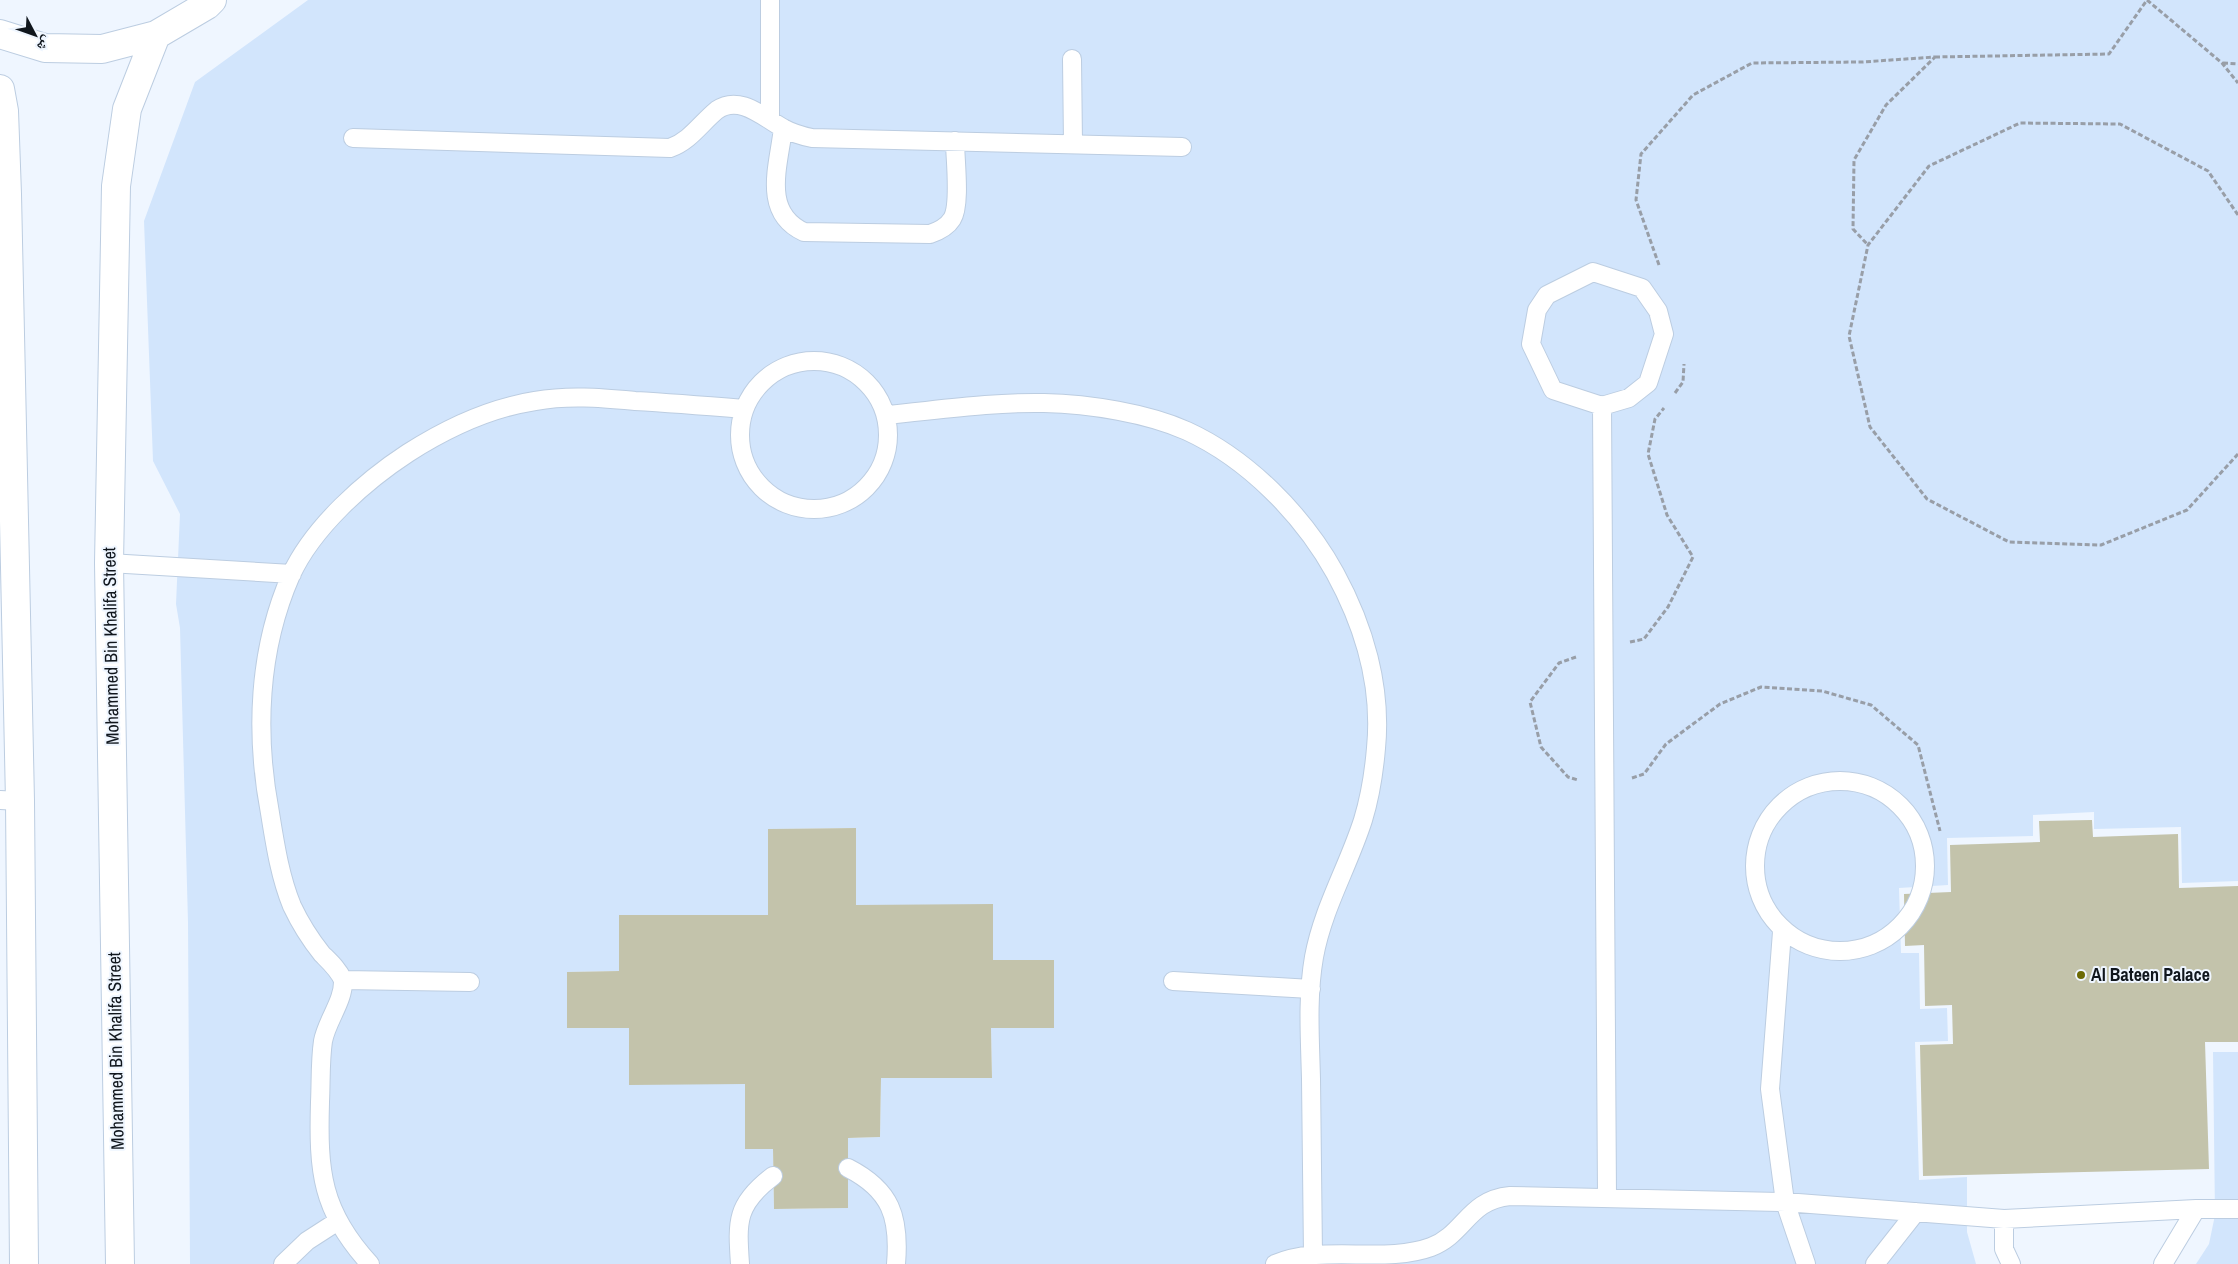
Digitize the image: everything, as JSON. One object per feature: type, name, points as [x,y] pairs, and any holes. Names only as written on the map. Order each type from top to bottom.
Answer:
[{"type":"main road","points":[[0,34],[45,48],[102,50],[156,35],[207,5],[212,0]]},
{"type":"main road","name":"Mohammed Bin Khalifa Street","points":[[120,1264],[109,563],[116,186],[127,109],[156,35]]},
{"type":"main road","points":[[0,89],[4,111],[7,194],[10,800],[24,1264]]},
{"type":"lane","points":[[770,0],[776,124],[775,197],[785,219],[793,227],[804,232],[930,234],[940,230],[948,224],[956,210],[955,141]]},
{"type":"lane","points":[[1072,59],[1074,144]]},
{"type":"lane","points":[[353,138],[670,148],[688,139],[723,106],[741,105],[776,124],[812,138],[1182,146]]},
{"type":"lane","points":[[1593,272],[1642,288],[1658,311],[1664,334],[1648,383],[1628,398],[1602,406],[1553,390],[1531,344],[1537,310],[1547,295],[1593,272]]},
{"type":"lane","points":[[818,360],[836,363],[853,371],[868,382],[879,398],[886,415],[889,434],[886,452],[880,469],[869,485],[855,497],[838,505],[820,509],[801,509],[783,503],[767,493],[754,480],[745,464],[740,445],[740,427],[744,408],[753,392],[765,378],[781,368],[799,361],[818,360]]},
{"type":"lane","points":[[370,1264],[347,1237],[338,1221],[324,1187],[319,1150],[322,1046],[329,1020],[342,993],[343,980],[312,940],[292,906],[281,869],[264,779],[261,737],[262,695],[268,654],[278,613],[292,574],[312,542],[336,513],[363,487],[392,463],[459,424],[496,411],[534,401],[574,396],[744,408]]},
{"type":"lane","points":[[886,415],[997,404],[1045,403],[1093,407],[1140,417],[1186,431],[1220,450],[1252,474],[1274,494],[1307,530],[1338,579],[1362,632],[1372,669],[1377,745],[1372,783],[1363,821],[1320,929],[1311,988],[1313,1256]]},
{"type":"lane","points":[[1602,406],[1606,788],[1607,1196]]},
{"type":"lane","points":[[109,563],[292,574]]},
{"type":"lane","points":[[1782,932],[1827,952],[1876,945],[1913,913],[1927,866],[1914,818],[1877,786],[1828,779],[1783,799],[1756,841],[1756,890],[1782,932],[1770,1089],[1785,1202],[1806,1264]]},
{"type":"lane","points":[[343,980],[470,982]]},
{"type":"lane","points":[[1173,981],[1311,988]]},
{"type":"lane","points":[[848,1168],[865,1177],[880,1190],[890,1206],[897,1224],[896,1264]]},
{"type":"lane","points":[[740,1264],[738,1228],[742,1212],[760,1186],[773,1176]]},
{"type":"lane","points":[[1275,1264],[1291,1258],[1422,1249],[1440,1242],[1480,1205],[1500,1197],[1607,1196],[1785,1202],[2004,1219],[2238,1209]]},
{"type":"lane","points":[[2163,1264],[2196,1210]]},
{"type":"lane","points":[[1875,1264],[1916,1212]]},
{"type":"lane","points":[[2004,1219],[2004,1249],[2011,1264]]},
{"type":"lane","points":[[282,1264],[307,1241],[338,1221]]},
{"type":"path","points":[[1660,267],[1636,200],[1641,154],[1692,95],[1752,63],[1862,62],[1935,57],[2109,54],[2146,0],[2222,62],[2238,83]]},
{"type":"path","points":[[1868,246],[1853,229],[1854,160],[1886,105],[1935,57]]},
{"type":"path","points":[[2222,62],[2238,64]]},
{"type":"path","points":[[2238,215],[2208,171],[2120,124],[2020,123],[1929,166],[1868,246],[1849,336],[1870,427],[1927,499],[2009,542],[2101,545],[2187,510],[2238,454]]},
{"type":"path","points":[[1672,397],[1683,382],[1685,357]]},
{"type":"path","points":[[1666,404],[1655,419],[1648,454],[1667,515],[1693,557],[1668,607],[1644,639],[1604,647],[1559,664],[1530,702],[1541,747],[1568,778],[1606,788],[1644,774],[1666,744],[1720,704],[1761,686],[1822,691],[1871,705],[1918,745],[1940,832]]},
{"type":"shaded area","points":[[308,0],[2238,0],[2238,881],[2182,883],[2181,827],[2094,829],[2094,812],[2033,815],[2033,836],[1947,838],[1948,885],[1899,888],[1901,953],[1919,953],[1920,1009],[1947,1008],[1948,1041],[1915,1042],[1919,1180],[1967,1177],[1967,1232],[1976,1264],[190,1264],[188,922],[180,628],[176,604],[180,514],[153,461],[144,221],[195,82]],"holes":[[[856,828],[856,905],[993,905],[993,960],[1054,960],[1054,1028],[991,1028],[992,1077],[881,1078],[880,1137],[848,1138],[848,1208],[774,1209],[773,1149],[745,1148],[745,1084],[629,1028],[567,1028],[567,972],[619,971],[619,915],[768,915],[768,829]]]},
{"type":"shaded area","points":[[2213,1052],[2238,1052],[2238,1264],[2196,1264],[2209,1244],[2215,1215]]},
{"type":"building","name":"Al Bateen Palace","points":[[2092,820],[2093,837],[2178,834],[2179,888],[2238,886],[2238,1042],[2205,1042],[2209,1169],[1923,1176],[1920,1045],[1953,1044],[1952,1005],[1925,1006],[1924,945],[1905,946],[1904,894],[1951,892],[1950,845],[2040,842],[2039,821]]},
{"type":"building","points":[[856,828],[856,905],[993,904],[993,960],[1054,960],[1054,1028],[991,1028],[992,1078],[881,1078],[880,1137],[848,1138],[848,1208],[774,1209],[773,1149],[745,1149],[745,1084],[629,1085],[629,1028],[567,1028],[567,972],[619,971],[619,915],[768,915],[768,829]]},
{"type":"place","name":"Al Bateen Palace","points":[[2081,975]]}]
